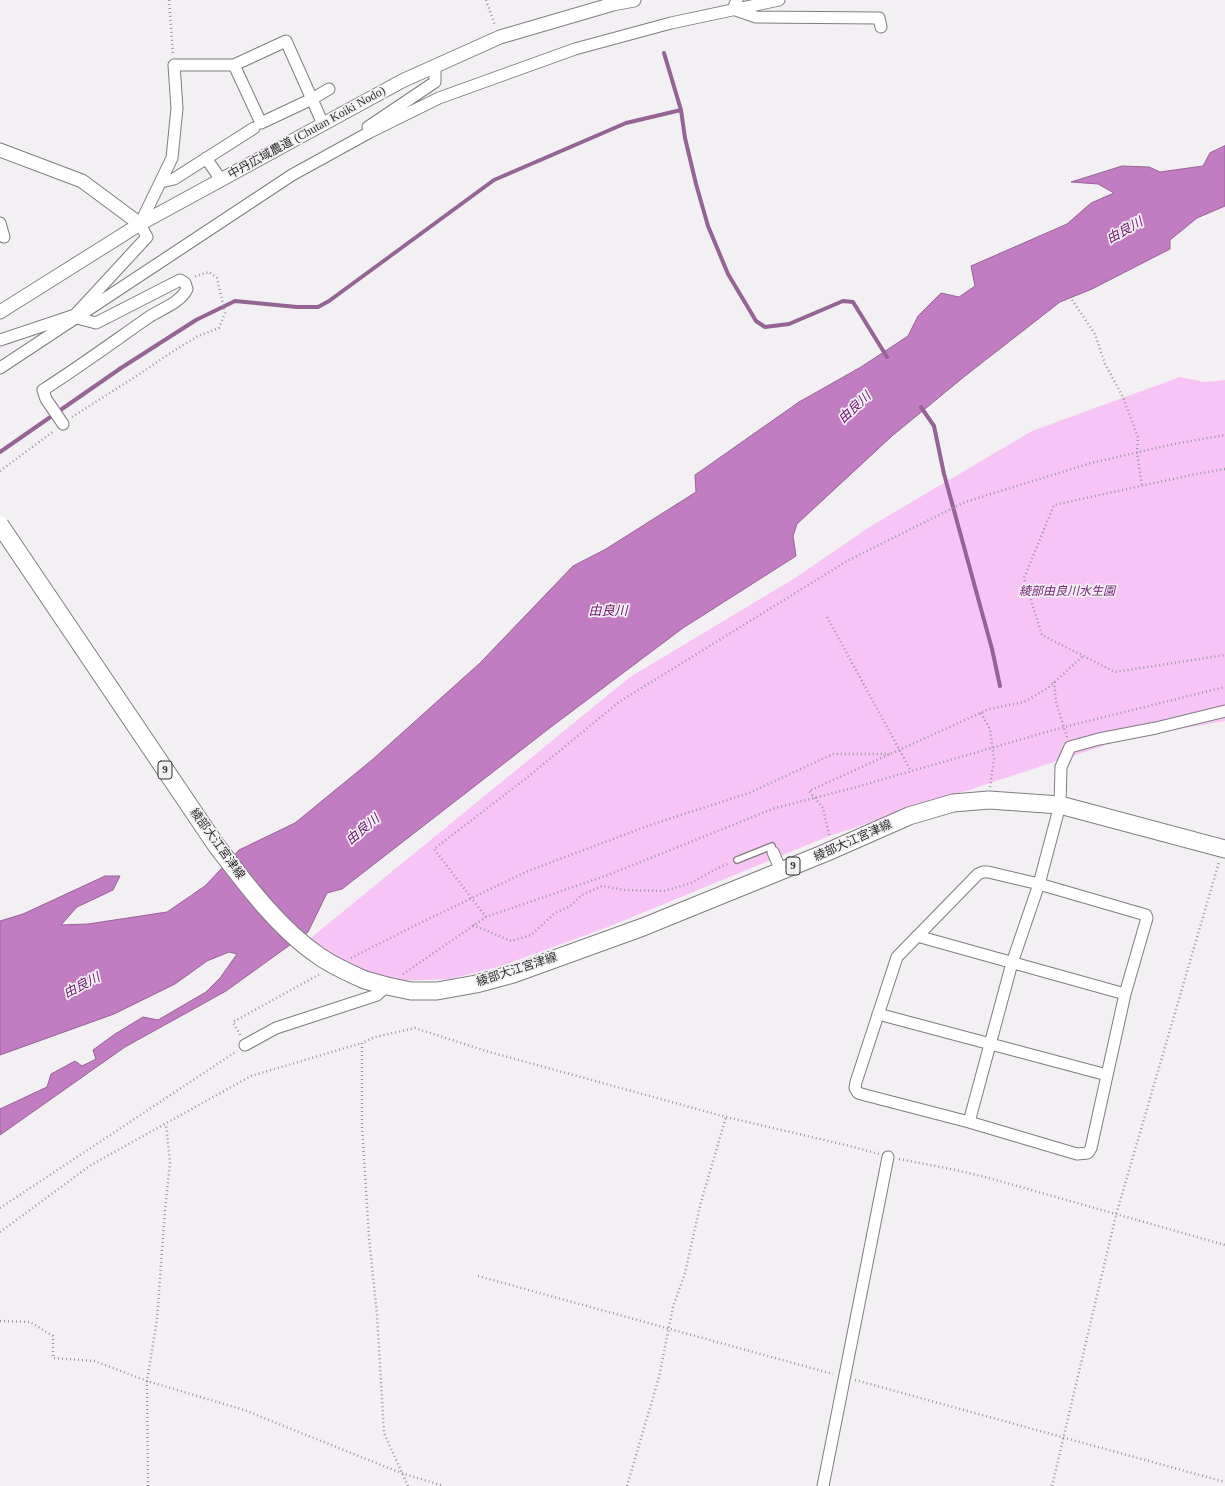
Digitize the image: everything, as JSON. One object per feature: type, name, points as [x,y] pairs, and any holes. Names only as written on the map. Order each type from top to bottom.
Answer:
[{"type":"main road","name":"綾部大江宮津線","points":[[0,526],[212,839],[249,888],[274,916],[318,955],[341,969],[365,980],[386,986],[411,991],[437,991],[476,984],[505,976],[643,927],[825,854],[909,816],[953,803],[989,800],[1060,805],[1224,849]]},
{"type":"street","name":"中丹広域農道 (Chutan Koiki Nodo)","points":[[0,312],[140,224],[402,81],[500,37],[612,4],[634,0]]},
{"type":"street","points":[[0,368],[76,316],[292,175],[370,132],[439,98],[575,49],[735,5],[779,0]]},
{"type":"street","points":[[735,5],[756,17],[879,18],[881,27]]},
{"type":"street","points":[[140,224],[172,158],[177,108],[174,65],[234,65],[286,41],[323,124]]},
{"type":"street","points":[[234,65],[261,122],[312,99],[330,89]]},
{"type":"street","points":[[370,132],[368,127],[435,82],[435,66]]},
{"type":"street","points":[[161,182],[174,179],[254,128]]},
{"type":"street","points":[[0,150],[82,181],[140,224],[147,237],[76,316],[0,340]]},
{"type":"street","points":[[206,158],[221,180]]},
{"type":"street","points":[[0,223],[4,237]]},
{"type":"street","points":[[63,424],[46,399],[43,390],[150,316],[183,296],[187,289],[185,283],[180,280],[96,322],[76,316]]},
{"type":"street","points":[[969,1122],[1012,963],[1040,884],[1060,805],[1061,767],[1070,747],[1099,739],[1156,728],[1225,711]]},
{"type":"street","points":[[773,852],[781,871]]},
{"type":"street","points":[[988,872],[1040,884],[1146,915],[1147,918],[1125,994],[1091,1148],[1088,1153],[1077,1154],[969,1122],[858,1093],[855,1088],[856,1082],[897,958],[917,936],[978,874],[988,872]]},
{"type":"street","points":[[917,936],[1125,994]]},
{"type":"street","points":[[246,1045],[276,1028],[377,995],[386,986]]},
{"type":"street","points":[[878,1014],[1107,1075]]},
{"type":"street","points":[[823,1486],[888,1157]]},
{"type":"lane","points":[[738,860],[772,846],[773,852]]},
{"type":"path","points":[[169,0],[174,65]]},
{"type":"path","points":[[486,0],[500,37]]},
{"type":"path","points":[[0,472],[63,424],[174,350],[198,336],[219,328],[225,313],[217,278],[209,272],[188,279],[185,283]]},
{"type":"path","points":[[1072,300],[1095,334],[1105,364],[1123,397],[1138,437],[1137,453],[1142,485]]},
{"type":"path","points":[[486,917],[434,849],[529,776],[619,702],[847,561],[965,502],[1091,463],[1174,444],[1225,435]]},
{"type":"path","points":[[1225,469],[1191,474],[1054,505],[1024,578],[1042,635],[1115,672],[1225,655]]},
{"type":"path","points":[[827,617],[911,771]]},
{"type":"path","points":[[825,854],[829,836],[823,808],[810,791],[989,709],[1024,702],[1048,688],[1083,656]]},
{"type":"path","points":[[1054,682],[1056,702],[1070,747]]},
{"type":"path","points":[[386,986],[486,917],[608,875],[776,808],[1064,727],[1225,687]]},
{"type":"path","points":[[981,713],[990,729],[993,748],[994,759],[989,800]]},
{"type":"path","points":[[348,959],[528,871],[653,824],[749,793],[833,754],[890,754]]},
{"type":"path","points":[[1052,1486],[1116,1215],[1224,849]]},
{"type":"path","points":[[473,925],[511,941],[531,935],[555,914],[569,907],[582,895],[602,886],[624,890],[664,891],[691,884],[720,867],[738,860]]},
{"type":"path","points":[[0,1208],[246,1045],[233,1022],[321,974]]},
{"type":"path","points":[[0,1232],[91,1165],[251,1076],[362,1043],[375,1037],[415,1028],[486,1051],[726,1117],[850,1146],[888,1157],[989,1178],[1225,1245]]},
{"type":"path","points":[[362,1043],[362,1127],[377,1316],[384,1433],[408,1486]]},
{"type":"path","points":[[627,1486],[660,1377],[673,1307],[685,1273],[701,1202],[726,1117]]},
{"type":"path","points":[[148,1486],[147,1381],[157,1319],[170,1163],[166,1124]]},
{"type":"path","points":[[0,1320],[30,1322],[53,1336],[53,1358],[95,1362],[147,1381],[244,1410],[401,1473],[444,1486]]},
{"type":"green space","name":"綾部由良川水生園","points":[[1180,377],[1204,382],[1225,380],[1225,721],[1127,738],[829,836],[608,927],[501,966],[450,979],[398,981],[347,967],[307,941],[630,677],[795,578],[871,526],[1032,431]]},
{"type":"water","name":"由良川","points":[[1225,146],[1225,206],[1197,218],[1170,240],[1170,249],[1092,289],[1060,302],[965,376],[892,436],[797,524],[793,536],[796,556],[683,628],[551,727],[342,889],[327,893],[308,932],[226,991],[125,1047],[0,1135],[0,1109],[47,1087],[51,1074],[75,1061],[82,1066],[96,1059],[93,1050],[115,1034],[143,1017],[158,1020],[206,992],[220,978],[237,954],[229,952],[207,961],[175,984],[114,1014],[0,1055],[0,921],[23,914],[105,876],[120,876],[113,890],[77,907],[61,925],[88,924],[167,912],[205,886],[239,850],[295,823],[372,760],[480,663],[573,566],[606,549],[696,492],[695,475],[799,402],[861,367],[908,336],[918,316],[941,293],[959,297],[975,286],[971,266],[1067,224],[1091,203],[1114,193],[1098,184],[1071,182],[1122,166],[1149,167],[1160,172],[1203,166],[1210,153]]},
{"type":"waterway","points":[[664,53],[681,110],[685,138],[708,226],[728,274],[756,321],[765,327],[789,324],[843,301],[853,302],[887,357]]},
{"type":"waterway","points":[[0,452],[121,368],[196,320],[235,301],[297,307],[318,307],[329,301],[494,180],[626,123],[681,110]]},
{"type":"waterway","points":[[921,407],[934,426],[944,474],[992,649],[1000,686]]}]
